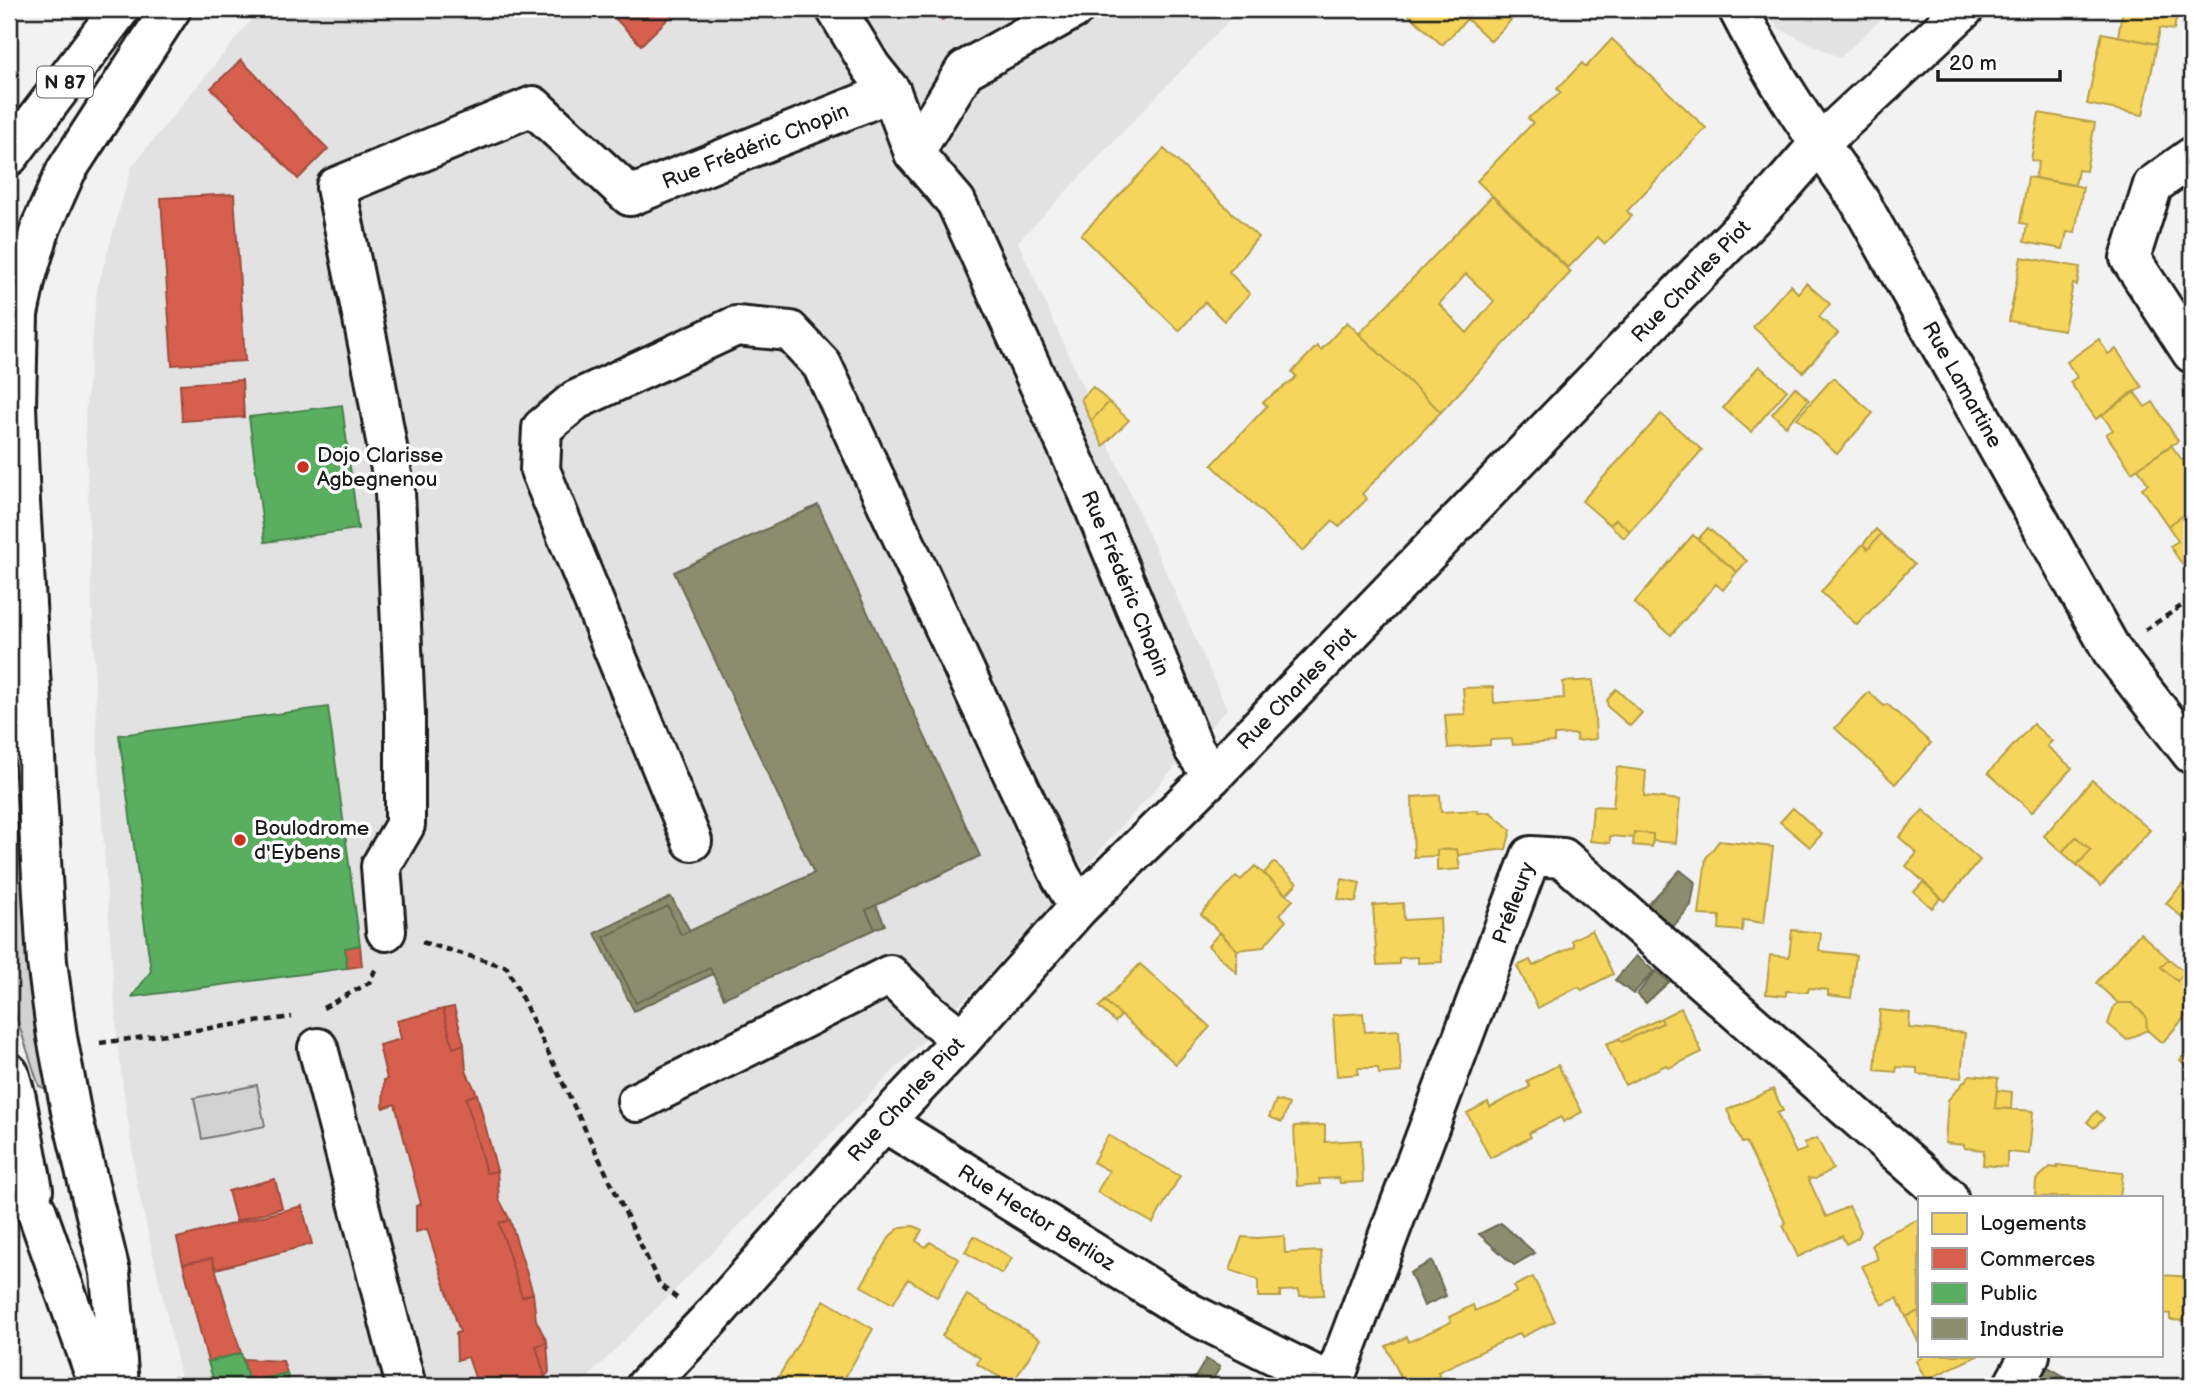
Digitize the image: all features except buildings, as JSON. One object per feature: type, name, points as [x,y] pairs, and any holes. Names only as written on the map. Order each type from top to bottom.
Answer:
[{"type":"main road","name":"N 87","points":[[9,156],[120,9]]},
{"type":"main road","points":[[120,1386],[110,1272],[71,1111],[57,1037],[47,961],[20,502],[16,335],[29,264],[41,226],[66,171],[171,9]]},
{"type":"main road","points":[[836,9],[871,66],[891,92]]},
{"type":"main road","points":[[914,153],[965,70],[1074,9]]},
{"type":"main road","name":"Rue Lamartine","points":[[1738,9],[1756,45],[1819,144],[1859,200],[2112,651],[2192,754]]},
{"type":"main road","name":"Rue Charles Piot","points":[[666,1379],[707,1322],[1079,907],[1212,776],[1769,200],[1819,144],[1964,9]]},
{"type":"main road","name":"Rue Frédéric Chopin","points":[[386,932],[381,866],[405,825],[405,714],[395,492],[336,187],[533,106],[630,196],[891,92],[914,153],[956,202],[1088,492],[1194,749],[1212,776]]},
{"type":"main road","points":[[2192,156],[2153,185],[2130,258],[2192,353]]},
{"type":"main road","points":[[692,841],[540,470],[542,428],[576,400],[736,326],[790,331],[822,365],[1061,877],[1079,907]]},
{"type":"main road","name":"Préfleury","points":[[1191,1313],[1335,1385],[1531,856],[1563,858],[1947,1196]]},
{"type":"main road","points":[[637,1102],[890,975],[962,1040]]},
{"type":"main road","points":[[318,1048],[407,1386]]},
{"type":"main road","points":[[9,1073],[37,1212]]},
{"type":"main road","name":"Rue Hector Berlioz","points":[[884,1122],[1191,1313]]},
{"type":"main road","points":[[9,1161],[37,1212],[99,1386]]},
{"type":"main road","points":[[2013,1386],[2029,1356]]},
{"type":"path","points":[[2112,651],[2192,599]]},
{"type":"path","points":[[321,1009],[369,983],[380,959],[386,932],[508,967],[660,1285],[707,1322]]},
{"type":"path","points":[[98,1044],[296,1017]]},
{"type":"shaded area","points":[[260,9],[1240,9],[1018,242],[1227,709],[980,984],[579,1386],[183,1386],[137,1185],[118,1051],[98,762],[85,417],[97,289],[132,166]]},
{"type":"shaded area","points":[[1764,9],[1892,9],[1840,58],[1778,28]]},
{"type":"shaded area","points":[[9,535],[51,1091],[39,1086],[9,995]]},
{"type":"shaded area","points":[[257,1085],[265,1126],[202,1139],[194,1098]]},
{"type":"place","name":"Dojo Clarisse Agbegnenou","points":[[303,467]]},
{"type":"place","name":"Boulodrome d'Eybens","points":[[240,840]]}]
